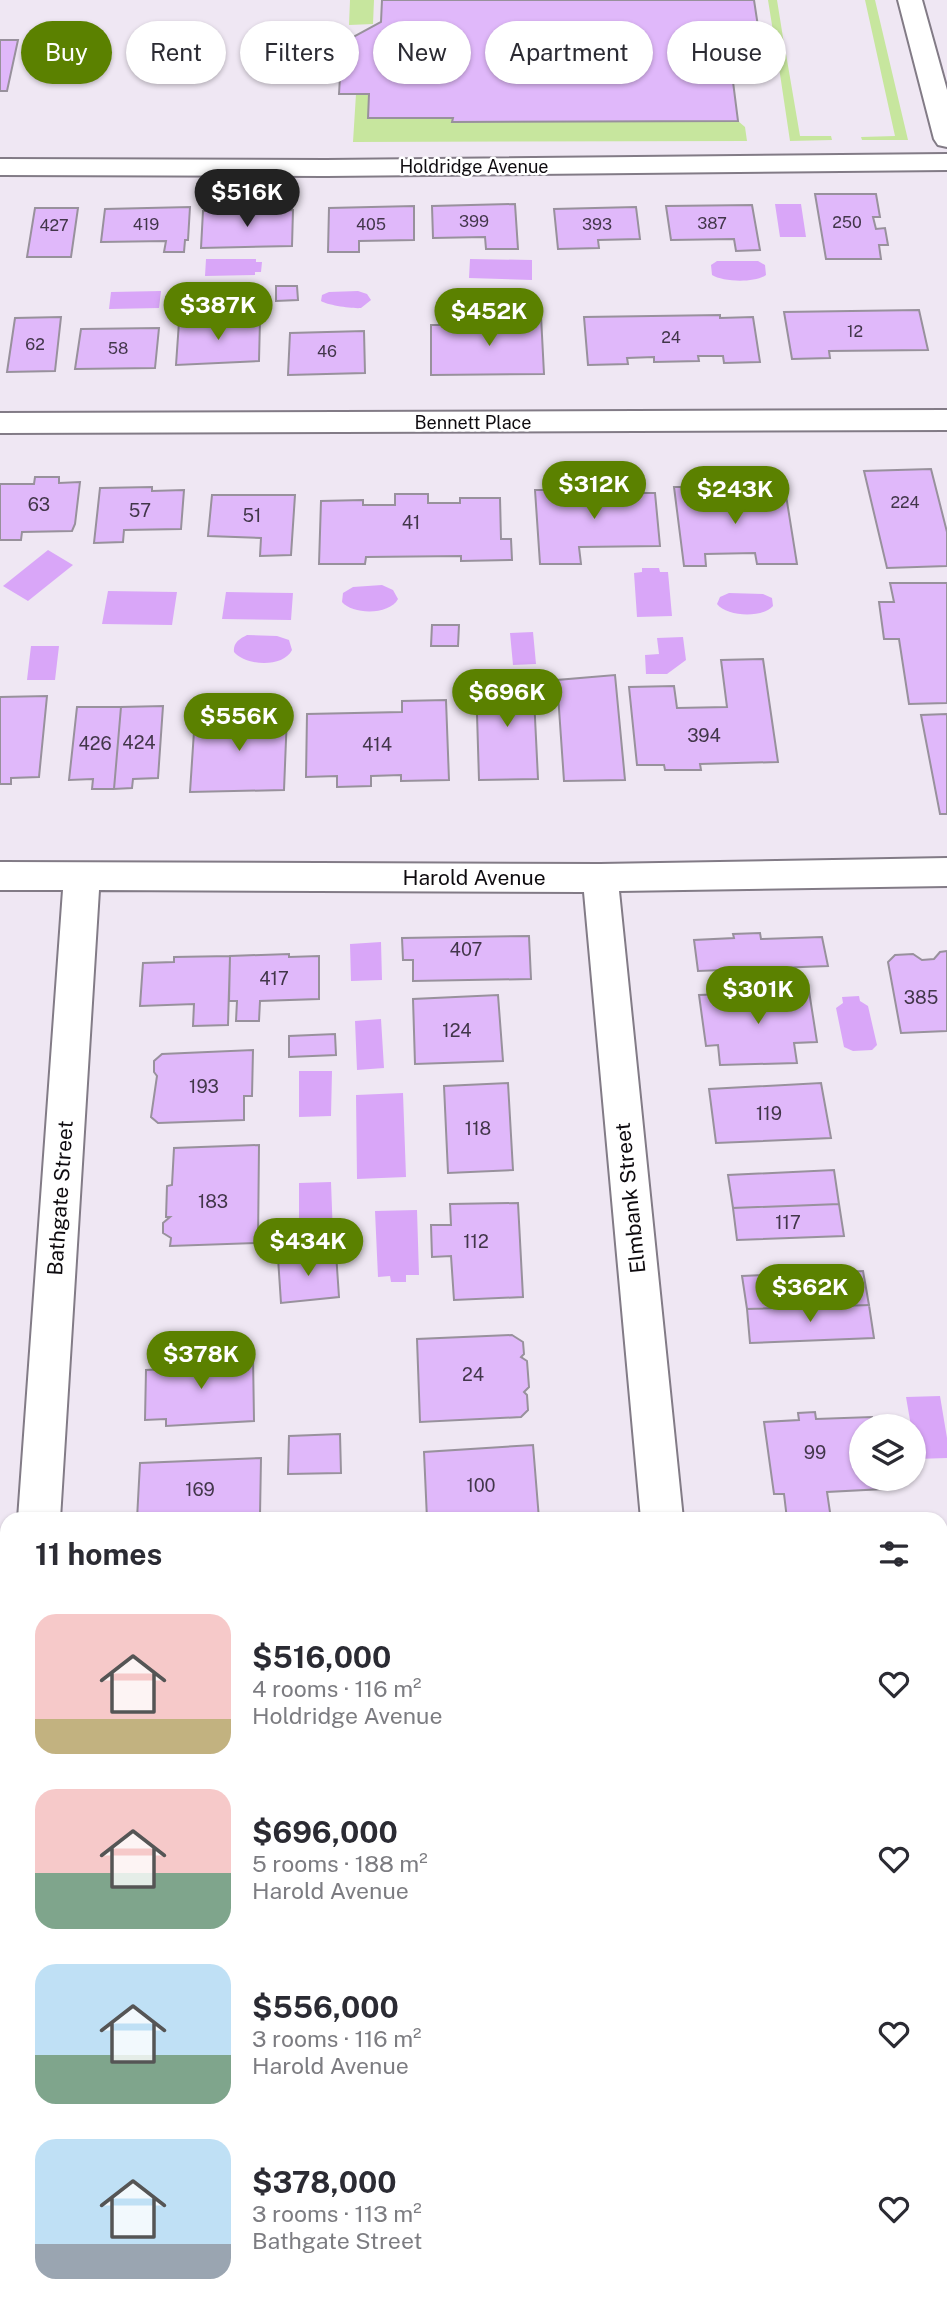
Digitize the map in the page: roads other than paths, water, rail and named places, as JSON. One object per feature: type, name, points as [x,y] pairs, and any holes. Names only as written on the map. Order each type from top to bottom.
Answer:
[{"type":"street","points":[[910,0],[947,139]]},
{"type":"street","name":"Holdridge Avenue","points":[[0,167],[326,168],[947,163]]},
{"type":"street","name":"Bennett Place","points":[[0,423],[947,420]]},
{"type":"street","name":"Harold Avenue","points":[[0,876],[600,878],[947,872]]},
{"type":"street","name":"Bathgate Street","points":[[39,1512],[82,876]]},
{"type":"street","name":"Elmbank Street","points":[[600,878],[661,1512]]}]
